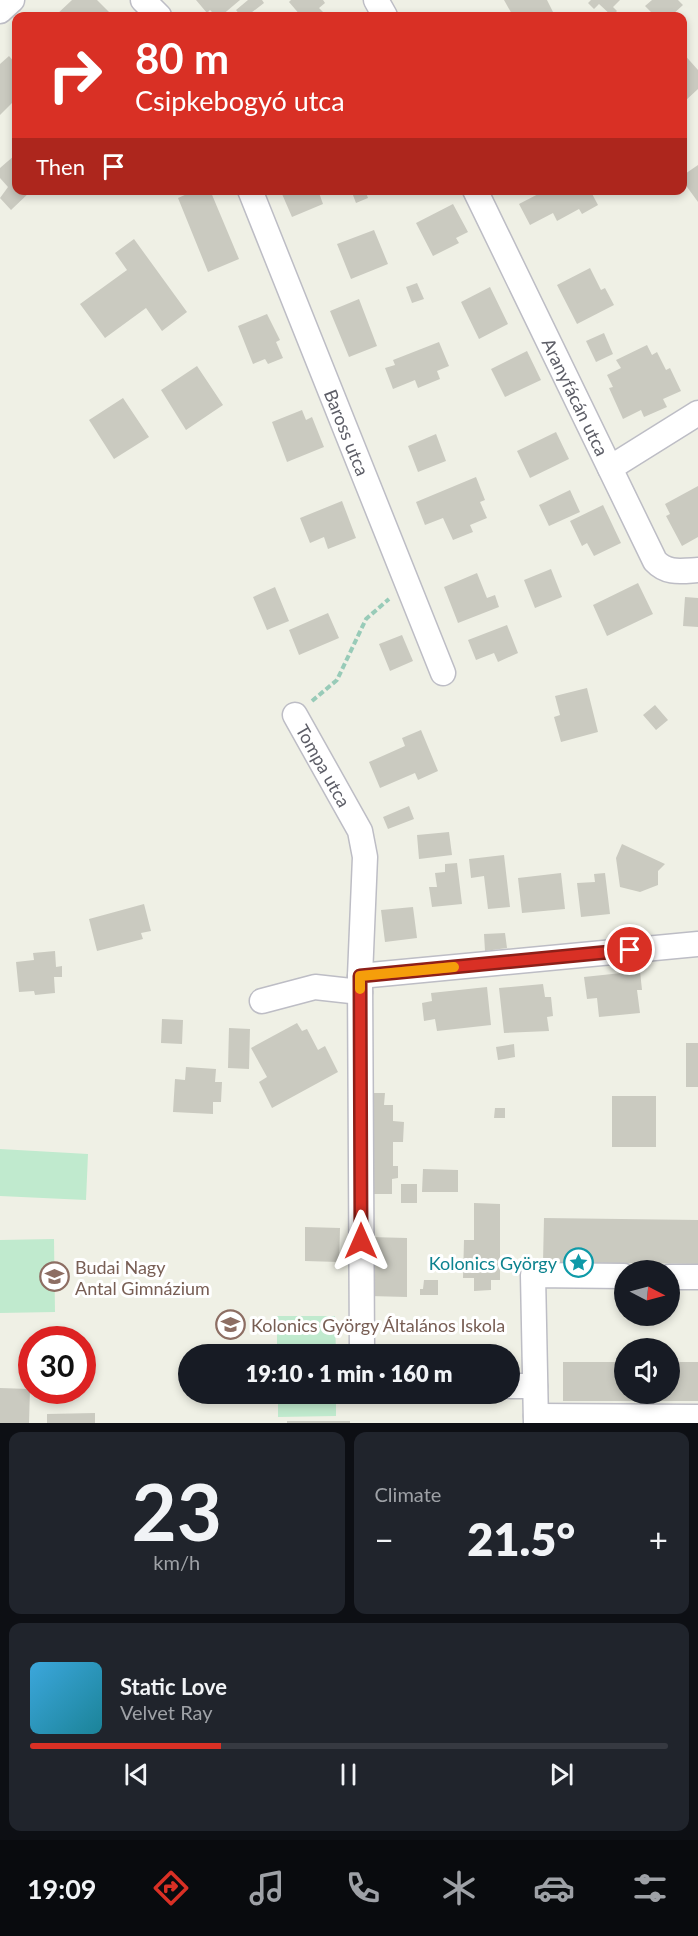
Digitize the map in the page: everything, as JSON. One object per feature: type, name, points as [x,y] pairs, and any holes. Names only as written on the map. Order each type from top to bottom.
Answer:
[{"type":"street","points":[[0,11],[12,0]]},
{"type":"street","points":[[143,0],[155,12]]},
{"type":"street","name":"Baross utca","points":[[252,195],[443,673]]},
{"type":"street","name":"Aranyfácán utca","points":[[476,195],[655,561],[662,569],[698,570]]},
{"type":"street","points":[[610,468],[698,413]]},
{"type":"street","name":"Tompa utca","points":[[295,715],[360,831],[365,857],[360,984],[362,1344]]},
{"type":"street","points":[[262,1001],[315,987],[360,984],[698,944]]},
{"type":"street","points":[[614,1276],[533,1275],[536,1420],[698,1417]]},
{"type":"street","points":[[680,1277],[698,1277]]},
{"type":"street","points":[[520,1386],[535,1386]]},
{"type":"path","name":"Tompa utca","points":[[295,715],[337,680],[366,619],[407,582]]},
{"type":"green space","points":[[0,1149],[88,1154],[86,1200],[0,1196]]},
{"type":"green space","points":[[54,1239],[55,1312],[0,1313],[0,1240]]},
{"type":"green space","points":[[277,1316],[335,1316],[336,1344],[277,1344]]},
{"type":"green space","points":[[278,1404],[336,1404],[336,1416],[278,1417]]},
{"type":"building","points":[[72,0],[97,0],[109,12],[59,12]]},
{"type":"building","points":[[196,0],[240,0],[226,12],[210,10],[206,12]]},
{"type":"building","points":[[248,0],[262,0],[264,3],[252,12],[236,10]]},
{"type":"building","points":[[291,0],[323,0],[325,3],[319,8],[323,12],[298,12],[289,2]]},
{"type":"building","points":[[504,0],[547,0],[553,12],[511,12]]},
{"type":"building","points":[[591,0],[620,0],[613,7],[616,12],[608,12],[599,4],[594,9],[588,3]]},
{"type":"building","points":[[652,0],[678,0],[683,5],[675,12],[651,12],[645,6]]},
{"type":"building","points":[[9,56],[12,59],[12,103],[0,115],[0,64]]},
{"type":"building","points":[[687,58],[698,70],[698,89],[687,99]]},
{"type":"building","points":[[12,158],[12,195],[27,195],[11,210],[0,198],[8,187],[0,178],[0,168]]},
{"type":"building","points":[[698,165],[698,202],[687,187],[687,173]]},
{"type":"building","points":[[185,195],[212,195],[239,259],[208,272],[178,198]]},
{"type":"building","points":[[282,195],[320,195],[323,204],[292,217]]},
{"type":"building","points":[[353,195],[367,195],[368,198],[356,203]]},
{"type":"building","points":[[536,195],[593,195],[598,205],[582,214],[579,209],[557,221],[553,213],[530,225],[519,204]]},
{"type":"building","points":[[453,204],[468,232],[456,238],[459,243],[433,256],[416,223]]},
{"type":"building","points":[[374,230],[388,264],[351,279],[337,244]]},
{"type":"building","points":[[134,239],[187,312],[162,331],[146,308],[105,338],[80,304],[127,270],[115,253]]},
{"type":"building","points":[[590,268],[601,290],[605,288],[614,305],[577,324],[557,285]]},
{"type":"building","points":[[417,283],[424,299],[412,303],[406,287]]},
{"type":"building","points":[[490,287],[508,324],[479,339],[461,302]]},
{"type":"building","points":[[359,299],[377,346],[349,357],[330,311]]},
{"type":"building","points":[[267,314],[280,340],[276,342],[283,358],[268,364],[265,359],[253,364],[238,326]]},
{"type":"building","points":[[604,333],[613,354],[596,362],[586,341]]},
{"type":"building","points":[[439,342],[449,366],[437,371],[440,379],[418,388],[415,380],[393,389],[385,368],[395,365],[393,360]]},
{"type":"building","points":[[647,345],[652,355],[657,352],[666,370],[670,368],[681,391],[663,399],[667,407],[644,417],[641,410],[623,419],[609,388],[613,387],[607,375],[621,368],[616,360]]},
{"type":"building","points":[[527,351],[541,380],[505,397],[491,369]]},
{"type":"building","points":[[197,366],[223,405],[186,430],[161,390]]},
{"type":"building","points":[[123,398],[149,437],[114,459],[89,420]]},
{"type":"building","points":[[302,410],[306,420],[312,417],[324,447],[287,462],[272,422]]},
{"type":"building","points":[[556,432],[569,459],[530,478],[517,451]]},
{"type":"building","points":[[436,434],[446,461],[418,472],[408,446]]},
{"type":"building","points":[[476,477],[485,500],[480,502],[487,518],[470,525],[473,532],[453,540],[443,518],[425,525],[416,502]]},
{"type":"building","points":[[698,486],[698,537],[682,546],[666,516],[670,514],[665,504]]},
{"type":"building","points":[[570,490],[580,512],[549,526],[539,505]]},
{"type":"building","points":[[342,501],[356,538],[328,549],[324,537],[310,543],[300,518]]},
{"type":"building","points":[[603,505],[621,543],[594,556],[587,543],[582,546],[570,521]]},
{"type":"building","points":[[551,569],[562,597],[535,608],[524,580]]},
{"type":"building","points":[[477,573],[487,598],[495,595],[499,607],[458,623],[444,587]]},
{"type":"building","points":[[638,583],[653,614],[607,636],[593,605]]},
{"type":"building","points":[[275,587],[289,621],[267,630],[253,597]]},
{"type":"building","points":[[685,597],[698,598],[698,627],[683,626]]},
{"type":"building","points":[[328,613],[339,638],[299,655],[289,630]]},
{"type":"building","points":[[507,625],[518,653],[498,662],[494,653],[476,660],[468,640]]},
{"type":"building","points":[[402,635],[413,661],[390,671],[379,644]]},
{"type":"building","points":[[587,688],[598,732],[561,742],[554,717],[560,715],[555,696]]},
{"type":"building","points":[[655,705],[668,720],[656,730],[643,715]]},
{"type":"building","points":[[421,730],[438,771],[418,780],[415,773],[380,788],[369,762],[405,746],[402,738]]},
{"type":"building","points":[[409,806],[414,819],[388,829],[383,817]]},
{"type":"building","points":[[449,832],[452,855],[419,859],[417,835]]},
{"type":"building","points":[[622,844],[665,864],[658,871],[658,885],[640,892],[620,887],[616,858]]},
{"type":"building","points":[[504,855],[510,907],[488,909],[484,876],[471,878],[469,859]]},
{"type":"building","points":[[457,863],[462,904],[432,907],[429,887],[437,887],[435,873],[445,872],[445,864]]},
{"type":"building","points":[[561,873],[565,909],[522,913],[518,878]]},
{"type":"building","points":[[605,873],[610,914],[581,917],[577,883],[595,882],[594,874]]},
{"type":"building","points":[[144,904],[151,931],[141,933],[143,939],[97,951],[89,919]]},
{"type":"building","points":[[413,907],[417,938],[385,942],[381,910]]},
{"type":"building","points":[[505,933],[507,948],[485,951],[484,934]]},
{"type":"building","points":[[55,951],[56,967],[62,966],[62,977],[54,977],[55,993],[35,995],[34,991],[19,992],[16,962],[34,960],[33,953]]},
{"type":"building","points":[[640,971],[642,990],[637,990],[640,1013],[599,1017],[597,998],[587,999],[584,977]]},
{"type":"building","points":[[543,984],[545,997],[551,997],[553,1016],[547,1017],[549,1031],[504,1033],[499,988]]},
{"type":"building","points":[[487,987],[491,1025],[437,1031],[435,1019],[424,1021],[422,1003],[432,1001],[431,993]]},
{"type":"building","points":[[162,1019],[183,1020],[182,1044],[161,1043]]},
{"type":"building","points":[[297,1023],[302,1031],[307,1029],[318,1050],[325,1046],[338,1072],[272,1108],[259,1082],[267,1077],[251,1048]]},
{"type":"building","points":[[229,1028],[250,1029],[249,1069],[228,1068]]},
{"type":"building","points":[[686,1043],[698,1043],[698,1087],[686,1087]]},
{"type":"building","points":[[514,1044],[515,1057],[498,1060],[496,1047]]},
{"type":"building","points":[[186,1067],[216,1069],[215,1082],[222,1082],[221,1102],[213,1102],[213,1114],[173,1112],[175,1079],[185,1080]]},
{"type":"building","points":[[373,1093],[385,1093],[384,1105],[393,1105],[393,1121],[404,1122],[403,1142],[393,1142],[393,1166],[398,1166],[398,1178],[392,1179],[392,1194],[371,1194]]},
{"type":"building","points":[[612,1096],[656,1096],[656,1147],[612,1147]]},
{"type":"building","points":[[495,1108],[505,1108],[505,1118],[494,1118]]},
{"type":"building","points":[[423,1169],[458,1170],[458,1192],[422,1192]]},
{"type":"building","points":[[401,1184],[417,1184],[417,1203],[401,1203]]},
{"type":"building","points":[[474,1203],[500,1204],[500,1280],[491,1280],[491,1290],[474,1291],[474,1278],[463,1278],[464,1240],[474,1240]]},
{"type":"building","points":[[544,1218],[698,1220],[698,1264],[680,1264],[680,1260],[614,1260],[614,1263],[543,1262]]},
{"type":"building","points":[[305,1227],[340,1228],[339,1262],[305,1261]]},
{"type":"building","points":[[370,1237],[407,1238],[407,1297],[369,1296]]},
{"type":"building","points":[[424,1280],[438,1280],[438,1295],[420,1295]]},
{"type":"building","points":[[563,1362],[614,1362],[614,1401],[563,1401]]},
{"type":"building","points":[[680,1362],[698,1362],[698,1401],[680,1401]]},
{"type":"building","points":[[0,1388],[18,1389],[18,1404],[30,1404],[29,1423],[0,1423]]},
{"type":"building","points":[[95,1413],[95,1423],[47,1423],[47,1414]]},
{"type":"building","points":[[287,1421],[350,1421],[350,1423],[287,1423]]},
{"type":"slow traffic","points":[[360,989],[360,976],[454,967]]},
{"type":"place","name":"Kolonics György","points":[[578,1263]]},
{"type":"place","name":"Budai Nagy Antal Gimnázium","points":[[54,1277]]},
{"type":"place","name":"Kolonics György Általános Iskola","points":[[230,1325]]},
{"type":"route","points":[[361,1241],[360,976],[630,950]]}]
